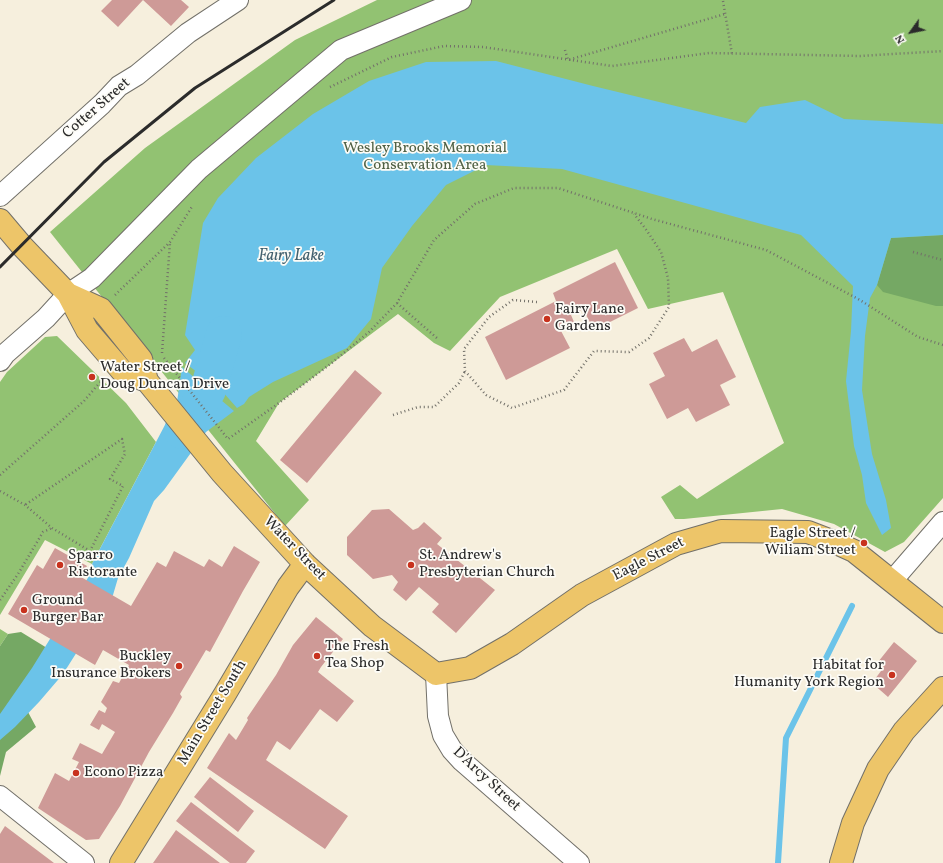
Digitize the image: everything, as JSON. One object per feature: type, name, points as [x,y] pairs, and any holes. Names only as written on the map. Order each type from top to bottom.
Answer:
[{"type":"main road","name":"Water Street","points":[[0,220],[22,246],[68,294],[101,309],[141,359],[147,380],[222,473],[305,564],[372,626],[436,674]]},
{"type":"main road","name":"Eagle Street","points":[[436,674],[470,668],[512,644],[582,595],[676,544],[721,531],[808,532],[834,542],[854,551],[943,622]]},
{"type":"main road","name":"Main Street South","points":[[121,863],[225,694],[288,587],[305,564]]},
{"type":"main road","points":[[841,863],[853,823],[878,769],[904,732],[943,688]]},
{"type":"street","name":"Cotter Street","points":[[0,196],[102,104],[119,86],[137,75],[188,32],[238,0]]},
{"type":"street","points":[[0,361],[5,354],[46,318],[68,294],[92,278],[199,169],[341,50],[461,0]]},
{"type":"street","points":[[892,581],[943,522]]},
{"type":"street","name":"D'Arcy Street","points":[[436,674],[438,716],[443,735],[452,750],[462,761],[579,863]]},
{"type":"street","points":[[1,799],[84,863]]},
{"type":"path","points":[[723,1],[732,54]]},
{"type":"path","points":[[568,60],[725,14]]},
{"type":"path","points":[[323,90],[392,56],[444,46],[483,47],[612,66],[709,53],[860,56],[943,51]]},
{"type":"path","points":[[565,50],[568,60]]},
{"type":"path","points":[[170,242],[162,356],[228,439],[279,403],[369,332],[397,303],[434,240],[475,204],[514,188],[558,188],[652,219],[766,250],[860,300],[918,337],[943,345]]},
{"type":"path","points":[[111,299],[170,242],[198,199]]},
{"type":"path","points":[[465,371],[486,395],[512,408],[564,390],[594,351],[629,352],[649,338],[669,307],[668,278],[661,252],[633,213]]},
{"type":"path","points":[[913,252],[943,260]]},
{"type":"path","points":[[393,415],[418,407],[434,407],[459,383],[465,371],[464,349],[489,317],[514,300],[537,302]]},
{"type":"path","points":[[397,303],[438,339]]},
{"type":"path","points":[[0,475],[84,401],[103,379]]},
{"type":"path","points":[[0,491],[26,505],[52,528],[90,551],[123,486],[110,479],[124,454],[122,439],[26,505]]},
{"type":"path","points":[[0,600],[18,574],[43,532],[52,528]]},
{"type":"green space","name":"Wesley Brooks Memorial Conservation Area","points":[[377,0],[943,0],[943,498],[904,542],[885,552],[834,524],[782,509],[675,519],[661,497],[680,485],[697,499],[784,443],[723,292],[648,309],[617,249],[500,297],[450,351],[434,343],[398,314],[279,403],[256,441],[309,500],[285,526],[50,232],[145,148],[295,40]]},
{"type":"green space","points":[[943,235],[943,306],[936,306],[883,292],[877,285],[891,238]]},
{"type":"green space","points":[[57,336],[126,403],[156,442],[92,564],[45,540],[0,615],[0,382],[7,372],[45,337]]},
{"type":"green space","points":[[0,629],[8,634],[0,646]]},
{"type":"green space","points":[[21,632],[60,656],[28,712],[36,727],[6,752],[0,776],[0,646],[8,634]]},
{"type":"water","name":"Fairy Lake","points":[[496,61],[746,123],[760,107],[805,100],[844,119],[943,124],[943,235],[891,238],[877,285],[870,298],[865,336],[862,390],[872,454],[886,500],[891,528],[882,535],[866,503],[862,475],[854,446],[846,381],[851,331],[853,286],[801,235],[562,169],[486,165],[446,185],[412,226],[382,268],[371,319],[347,348],[273,382],[249,397],[244,404],[237,408],[222,391],[185,363],[195,350],[185,335],[203,223],[218,198],[256,158],[313,114],[369,81],[426,62]]},
{"type":"water","points":[[182,367],[234,411],[206,432],[164,490],[154,501],[129,558],[118,578],[113,595],[63,674],[39,702],[0,740],[0,714],[32,668],[94,568],[92,564],[177,402]]},
{"type":"building","points":[[112,0],[143,0],[118,27],[101,11]]},
{"type":"building","points":[[143,0],[181,0],[189,7],[171,26]]},
{"type":"building","name":"Fairy Lane Gardens","points":[[615,262],[638,308],[594,330],[583,309],[571,315],[574,322],[560,329],[570,348],[506,380],[485,337],[556,301],[553,293]]},
{"type":"building","name":"Fairy Lane Gardens","points":[[684,338],[692,352],[717,339],[736,377],[720,385],[730,405],[696,422],[688,408],[667,419],[649,384],[665,376],[653,353]]},
{"type":"building","points":[[355,370],[382,393],[307,483],[280,460]]},
{"type":"building","name":"St. Andrew's Presbyterian Church","points":[[389,509],[413,530],[418,528],[424,522],[442,538],[437,544],[495,590],[456,633],[432,612],[439,604],[419,587],[406,601],[393,590],[398,582],[392,575],[373,579],[347,555],[347,537],[372,510]]},
{"type":"building","points":[[234,546],[260,562],[210,652],[206,650],[180,694],[182,697],[149,752],[120,806],[99,839],[86,840],[38,808],[55,773],[69,781],[79,762],[72,759],[80,743],[102,754],[115,732],[102,724],[99,730],[90,725],[99,710],[105,713],[107,708],[101,702],[113,681],[119,683],[129,665],[103,650],[95,665],[8,614],[37,565],[43,569],[55,548],[87,566],[81,577],[131,606],[157,562],[166,567],[174,551],[204,567],[209,559],[222,567]]},
{"type":"building","points":[[316,617],[343,639],[318,672],[354,701],[337,722],[320,709],[290,750],[277,741],[266,760],[348,816],[325,849],[207,768],[229,733],[236,740],[248,720],[247,718],[276,675],[293,645]]},
{"type":"building","name":"Habitat for Humanity York Region","points":[[894,642],[917,661],[888,697],[872,683],[884,667],[878,662]]},
{"type":"building","points":[[210,777],[254,811],[238,832],[194,797]]},
{"type":"building","points":[[191,802],[255,851],[246,863],[230,863],[176,821]]},
{"type":"building","points":[[5,826],[54,863],[0,863],[0,834]]},
{"type":"building","points":[[176,830],[220,863],[153,863]]},
{"type":"waterway","points":[[182,431],[208,390],[224,334]]},
{"type":"waterway","points":[[778,863],[786,738],[852,606]]},
{"type":"railway","points":[[0,267],[104,162],[195,88],[334,0]]},
{"type":"place","name":"Fairy Lane Gardens","points":[[547,319]]},
{"type":"place","name":"Water Street / Doug Duncan Drive","points":[[92,377]]},
{"type":"place","name":"Eagle Street / Wiliam Street","points":[[864,543]]},
{"type":"place","name":"Sparro Ristorante","points":[[60,565]]},
{"type":"place","name":"St. Andrew's Presbyterian Church","points":[[411,565]]},
{"type":"place","name":"Ground Burger Bar","points":[[24,610]]},
{"type":"place","name":"The Fresh Tea Shop","points":[[317,656]]},
{"type":"place","name":"Buckley Insurance Brokers","points":[[179,666]]},
{"type":"place","name":"Habitat for Humanity York Region","points":[[892,675]]},
{"type":"place","name":"Econo Pizza","points":[[76,773]]}]
